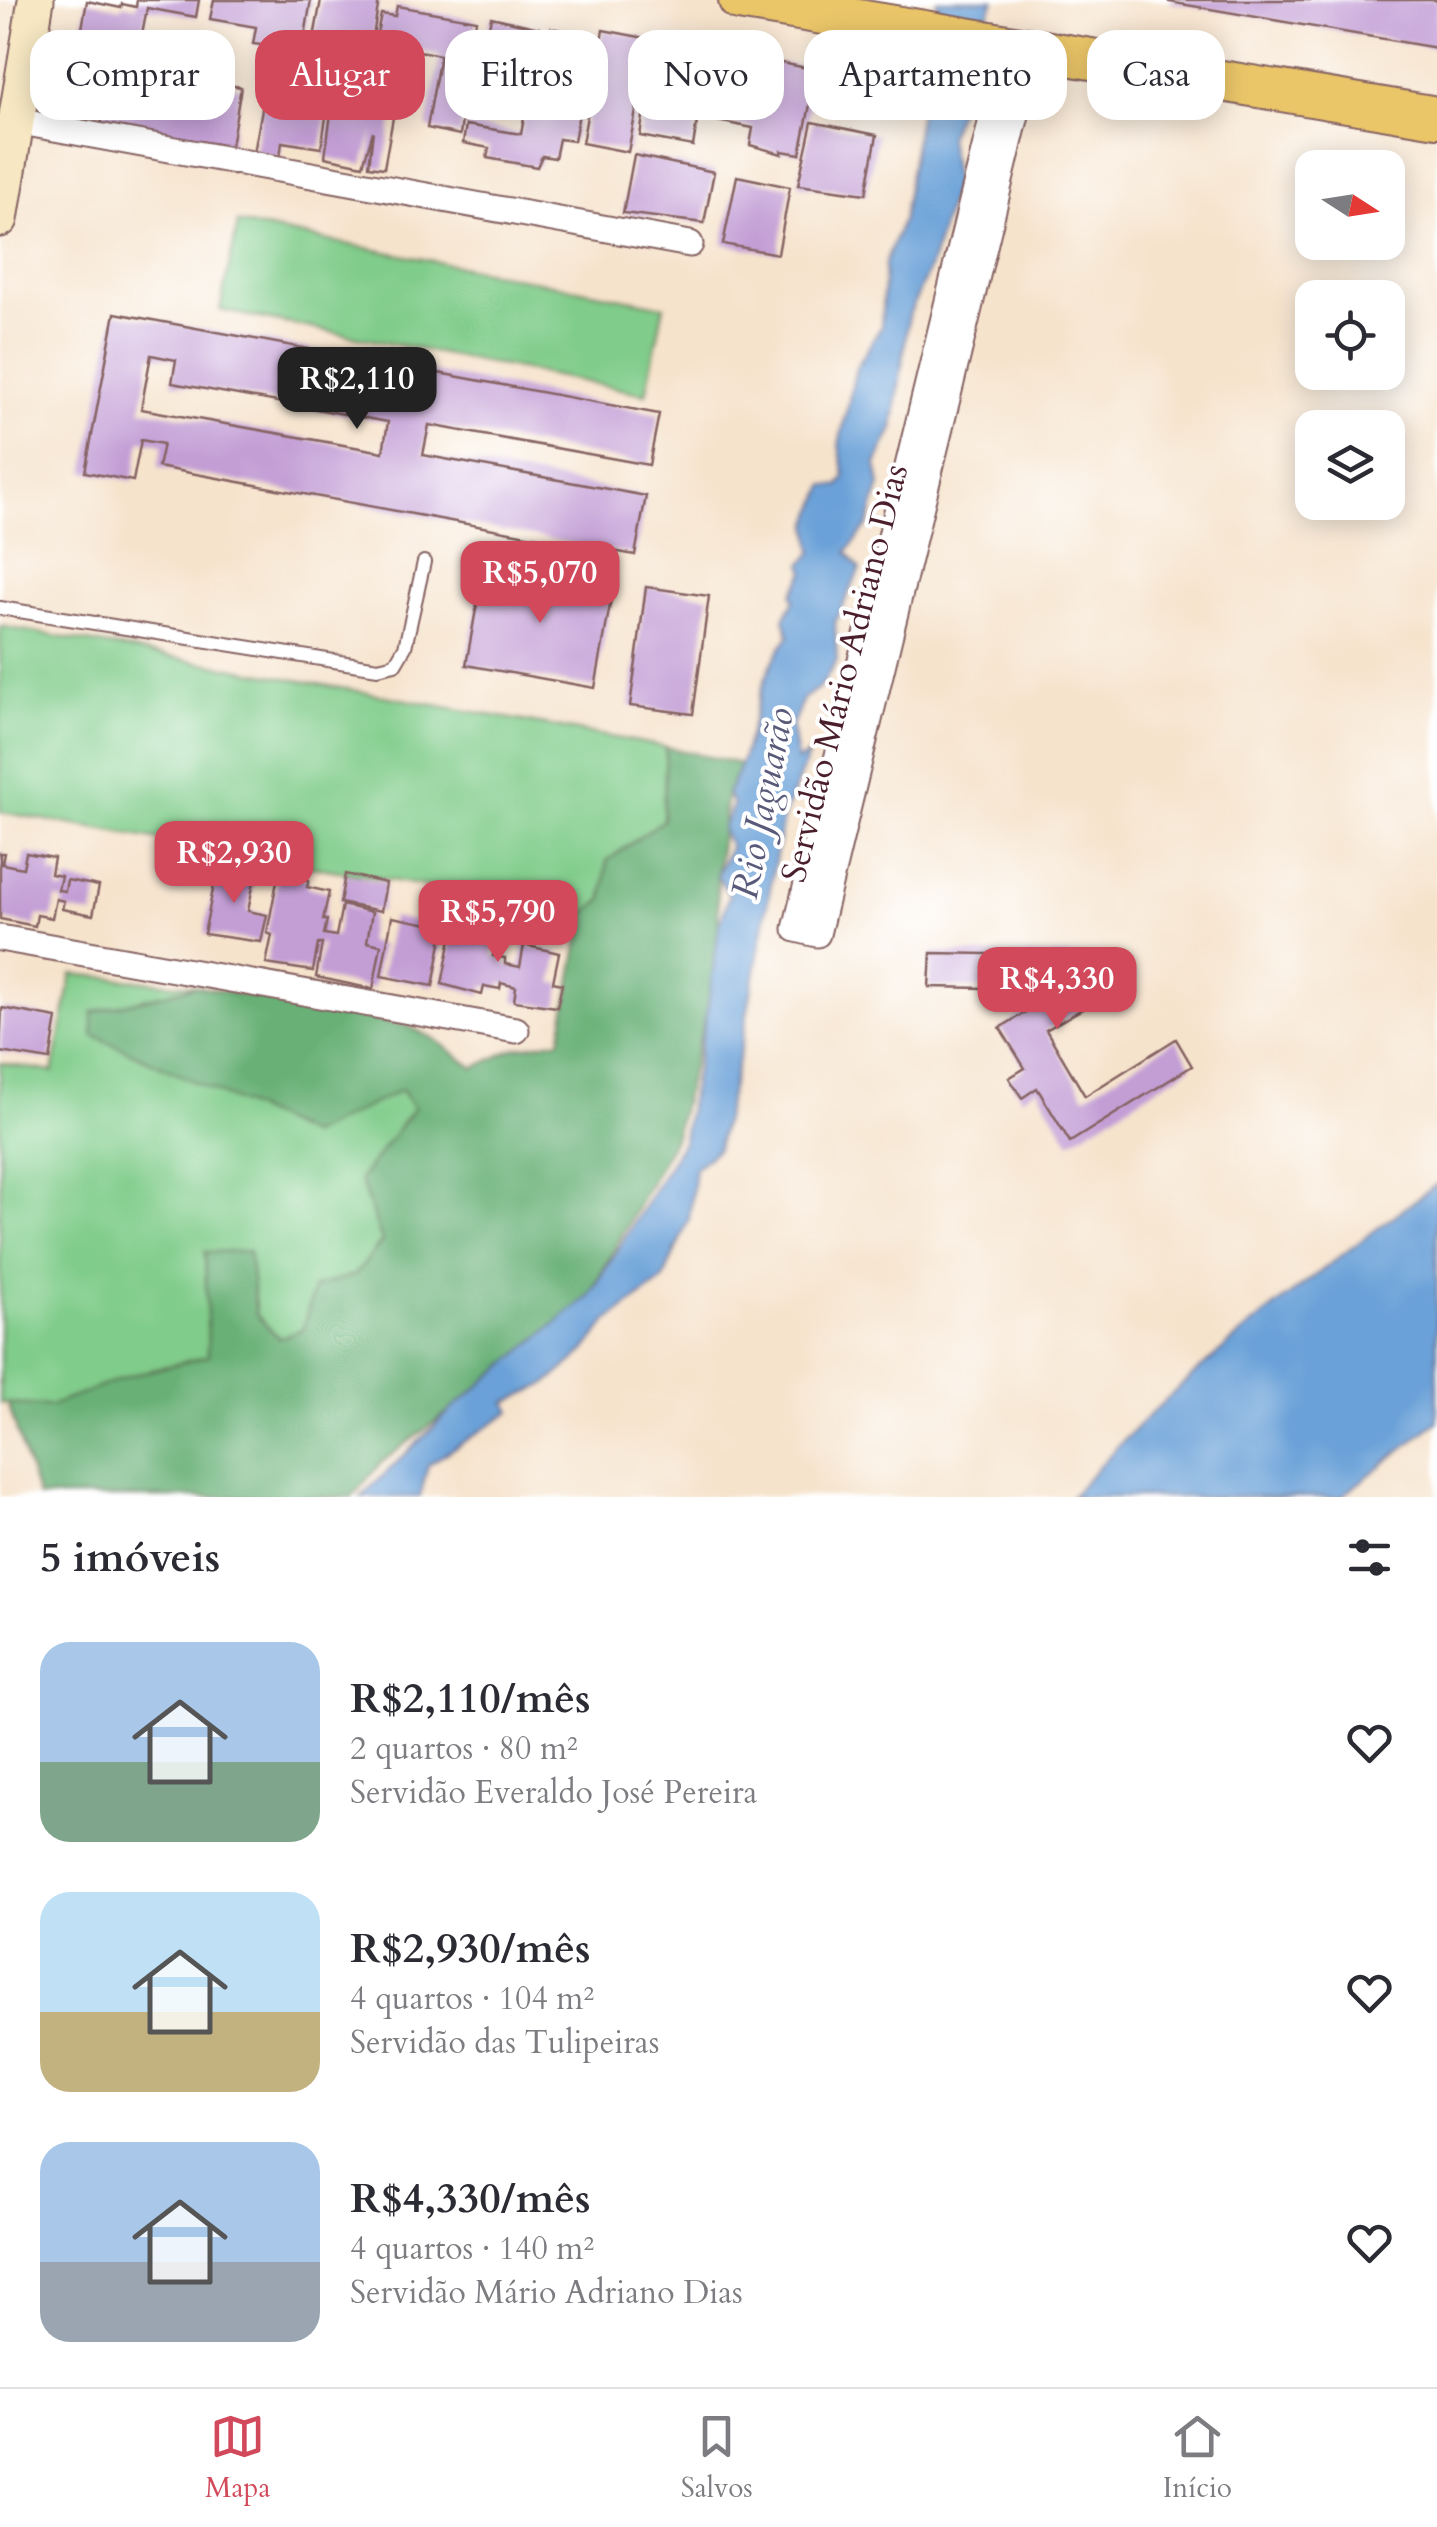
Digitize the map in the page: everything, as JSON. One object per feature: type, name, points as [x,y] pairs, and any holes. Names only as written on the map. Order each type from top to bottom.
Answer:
[{"type":"main road","points":[[0,219],[36,0]]},
{"type":"main road","points":[[739,0],[921,30]]},
{"type":"main road","points":[[1067,55],[1437,117]]},
{"type":"street","name":"Servidão Mário Adriano Dias","points":[[806,931],[995,120]]},
{"type":"street","points":[[16,121],[690,244]]},
{"type":"street","points":[[0,938],[516,1030]]},
{"type":"lane","points":[[0,608],[378,668],[395,664],[405,646],[424,562]]},
{"type":"green space","points":[[238,223],[664,306],[646,394],[220,310]]},
{"type":"green space","points":[[0,626],[666,747],[663,821],[607,861],[603,899],[584,914],[0,812]]},
{"type":"green space","points":[[666,747],[741,764],[727,793],[717,875],[719,927],[708,1005],[674,1139],[589,1296],[382,1462],[352,1497],[38,1497],[8,1404],[50,1406],[128,1376],[208,1356],[205,1252],[249,1251],[256,1315],[279,1338],[303,1329],[314,1287],[355,1275],[382,1241],[360,1179],[414,1108],[401,1090],[310,1135],[93,1035],[93,1012],[196,986],[408,1026],[435,1039],[474,1068],[515,1048],[560,1040],[584,914],[603,899],[607,861],[663,820]]},
{"type":"green space","points":[[72,974],[196,986],[93,1012],[309,1135],[401,1090],[414,1108],[360,1179],[383,1241],[355,1275],[314,1288],[303,1329],[279,1338],[205,1253],[209,1356],[50,1407],[0,1403],[0,1063],[53,1072]]},
{"type":"water","name":"Rio Jaguarão","points":[[937,0],[994,0],[982,30],[932,30]]},
{"type":"water","name":"Rio Jaguarão","points":[[918,120],[955,120],[948,137],[955,182],[931,264],[909,315],[893,429],[876,464],[880,485],[868,525],[847,552],[860,569],[835,623],[837,661],[821,686],[803,699],[792,726],[797,761],[809,754],[783,818],[741,1048],[717,1149],[695,1168],[689,1219],[663,1280],[608,1321],[584,1352],[547,1384],[506,1402],[511,1411],[428,1465],[420,1497],[361,1497],[453,1408],[589,1296],[682,1143],[719,927],[729,895],[717,875],[730,846],[722,829],[733,805],[727,793],[744,754],[768,673],[789,636],[784,619],[805,572],[802,564],[813,552],[809,525],[825,485],[839,486],[845,477],[839,445],[856,368],[881,327],[885,263],[903,218]]},
{"type":"water","points":[[1437,1184],[1437,1422],[1341,1497],[1071,1497],[1154,1410],[1199,1370],[1292,1293]]},
{"type":"building","points":[[137,0],[199,0],[196,17],[147,8],[143,30],[82,30],[87,1],[136,7]]},
{"type":"building","points":[[214,0],[311,0],[306,30],[255,30],[256,27],[210,19]]},
{"type":"building","points":[[321,0],[379,0],[374,30],[315,30]]},
{"type":"building","points":[[1437,0],[1437,48],[1169,2]]},
{"type":"building","points":[[397,6],[476,20],[475,30],[445,30],[445,120],[462,120],[460,135],[427,128],[440,55],[425,52],[425,30],[378,30],[381,14],[395,16]]},
{"type":"building","points":[[491,17],[539,28],[539,30],[488,30]]},
{"type":"building","points":[[608,31],[628,35],[628,120],[634,120],[628,152],[582,143],[586,120],[608,120]]},
{"type":"building","points":[[784,64],[804,67],[807,120],[800,154],[782,154],[750,145],[753,128],[712,120],[784,120]]},
{"type":"building","points":[[235,86],[241,87],[231,146],[101,126],[102,120],[235,120]]},
{"type":"building","points":[[260,120],[326,120],[321,148],[282,142],[280,158],[254,153]]},
{"type":"building","points":[[330,120],[393,120],[384,168],[369,166],[373,131],[363,165],[325,157]]},
{"type":"building","points":[[524,120],[578,120],[574,141],[559,139],[555,158],[542,156],[537,167],[487,158],[489,148],[463,143],[466,125],[521,134]]},
{"type":"building","points":[[642,120],[697,122],[693,146],[640,136]]},
{"type":"building","points":[[812,122],[877,135],[866,194],[798,185]]},
{"type":"building","points":[[634,155],[714,172],[704,223],[623,213]]},
{"type":"building","points":[[737,176],[790,187],[778,254],[723,244]]},
{"type":"building","points":[[115,313],[659,414],[649,465],[429,425],[423,455],[646,496],[635,555],[158,467],[163,444],[141,440],[133,481],[85,472]],"holes":[[[151,355],[176,360],[172,383],[388,422],[383,452],[141,409]]]},
{"type":"building","points":[[484,565],[613,588],[595,688],[466,665]]},
{"type":"building","points":[[646,587],[709,596],[693,714],[630,706]]},
{"type":"building","points":[[0,853],[4,853],[2,864],[23,868],[26,853],[54,858],[51,874],[61,876],[58,890],[65,891],[67,880],[99,886],[93,915],[62,909],[64,901],[56,899],[52,918],[37,915],[35,926],[0,919]]},
{"type":"building","points":[[218,865],[256,871],[248,911],[267,915],[261,942],[204,934]]},
{"type":"building","points":[[277,866],[295,869],[294,877],[309,880],[307,887],[329,892],[324,934],[336,936],[342,905],[372,912],[367,942],[381,945],[373,989],[316,977],[322,944],[318,944],[313,971],[266,964]]},
{"type":"building","points":[[345,874],[386,883],[381,911],[340,903]]},
{"type":"building","points":[[456,913],[498,927],[493,956],[505,958],[505,964],[520,967],[524,945],[559,953],[553,982],[562,984],[557,1007],[514,1001],[516,987],[501,983],[500,989],[484,986],[482,995],[442,984]]},
{"type":"building","points":[[392,917],[444,927],[433,986],[381,976]]},
{"type":"building","points":[[931,953],[1095,956],[1113,991],[1046,1030],[1085,1096],[1176,1039],[1192,1066],[1070,1142],[1037,1088],[1022,1098],[1009,1078],[1025,1068],[1000,1028],[1040,1003],[1036,989],[929,987]]},
{"type":"building","points":[[2,1008],[57,1018],[50,1060],[0,1052]]}]
